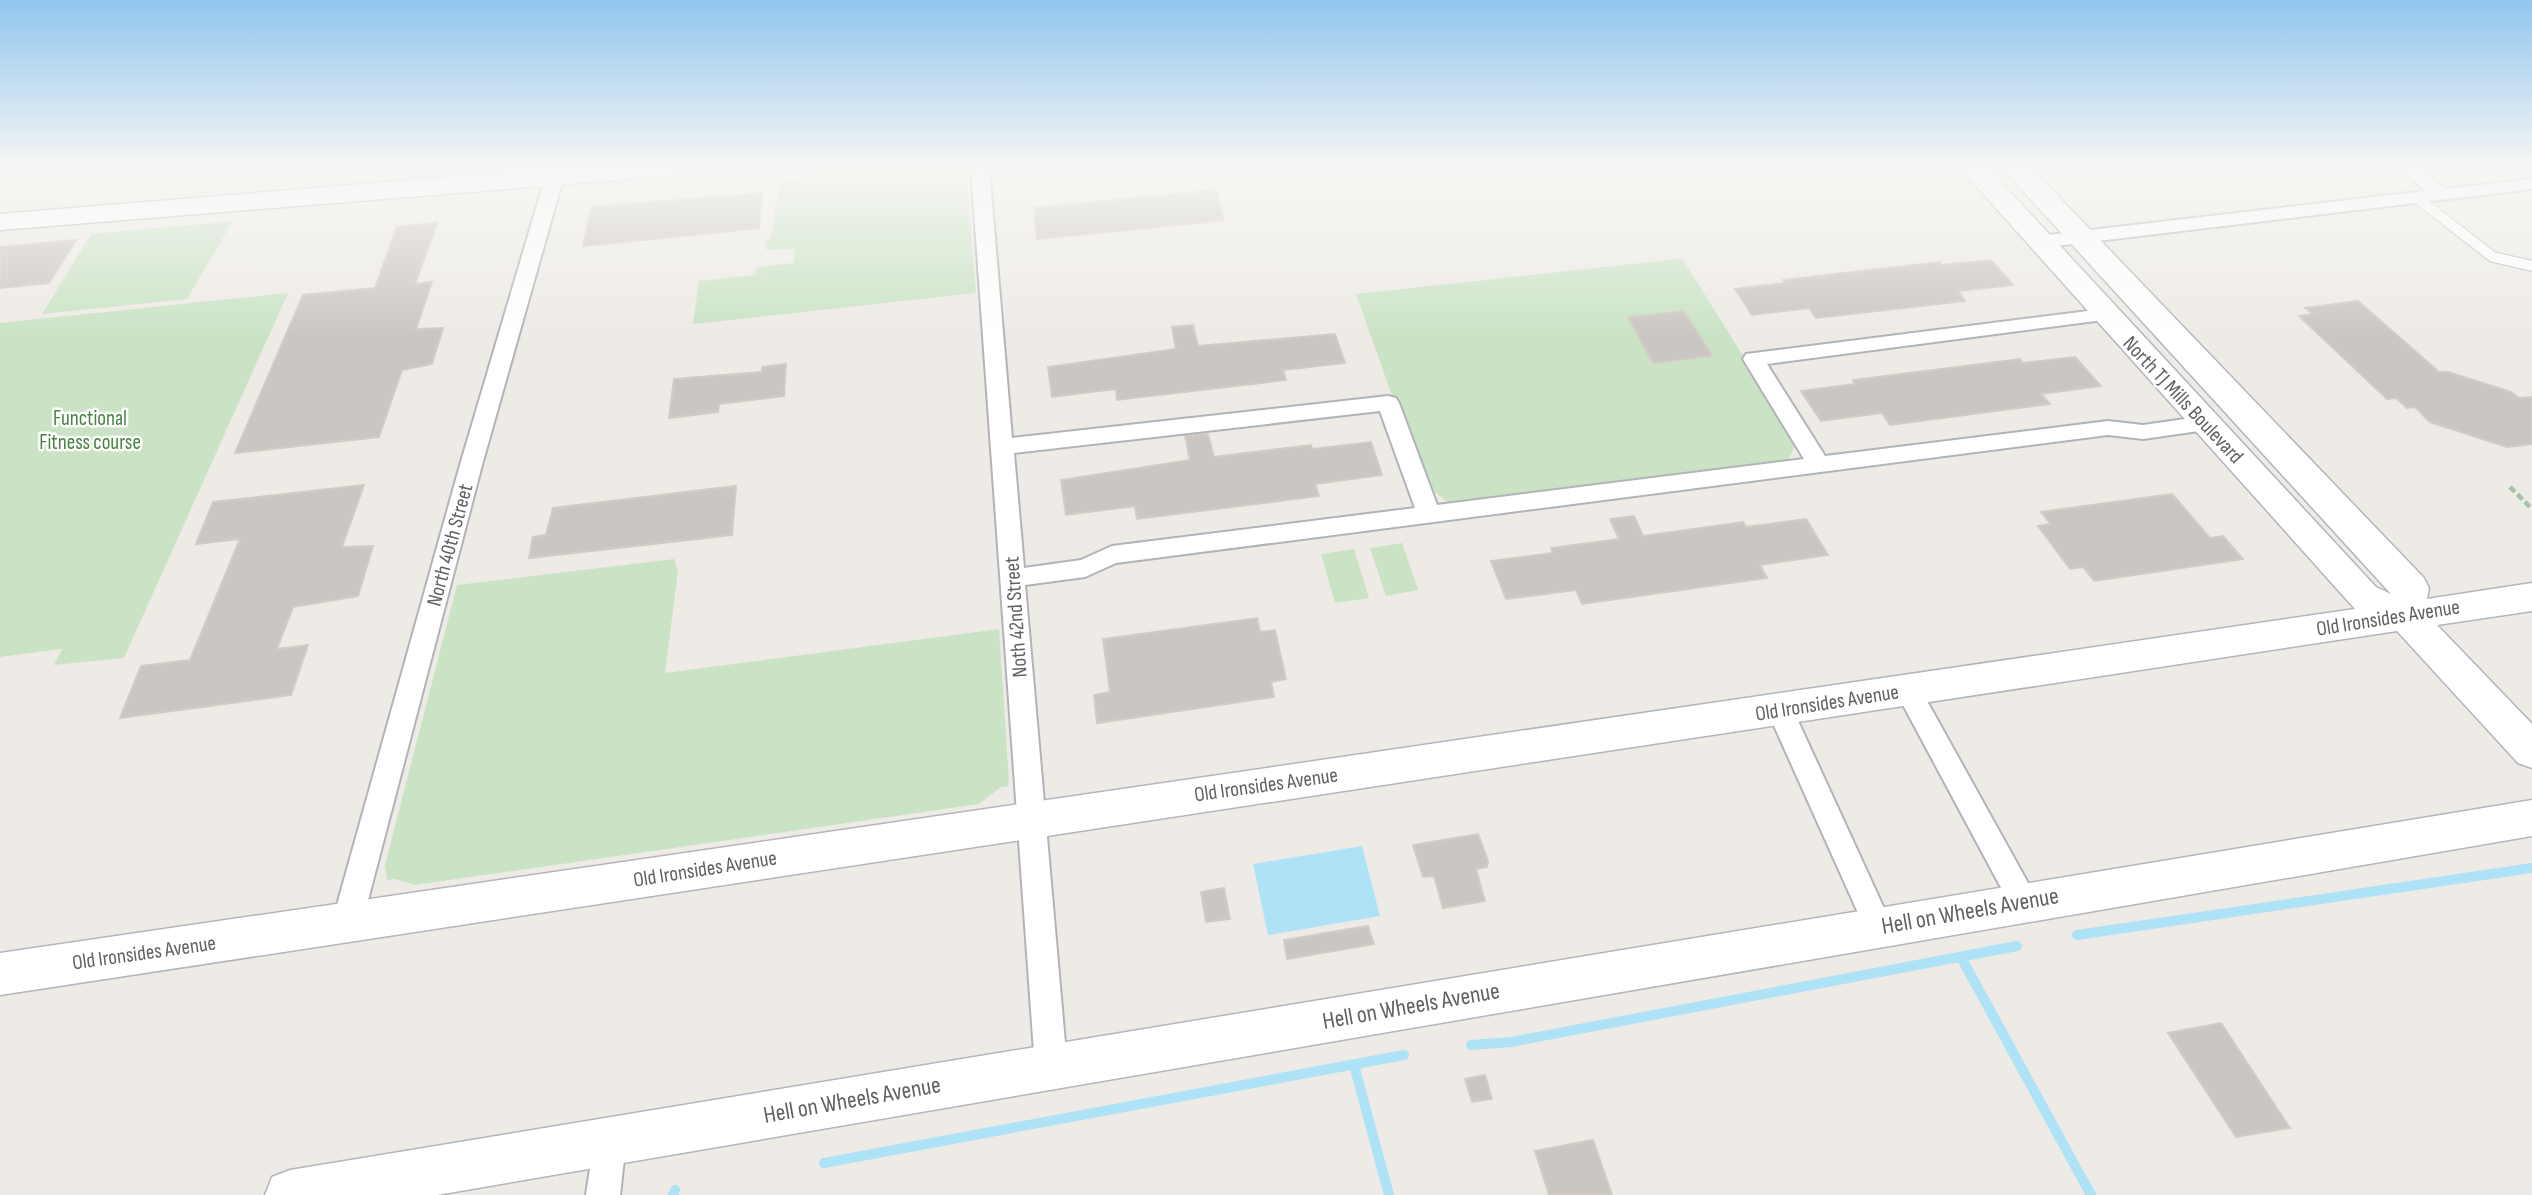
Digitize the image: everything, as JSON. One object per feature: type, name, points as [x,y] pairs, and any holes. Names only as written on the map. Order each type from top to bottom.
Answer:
[{"type":"street","name":"North 40th Street","points":[[347,923],[541,224]]},
{"type":"street","name":"Noth 42nd Street","points":[[984,224],[1051,1066]]},
{"type":"street","name":"North TJ Mills Boulevard","points":[[2023,224],[2363,597],[2404,615],[2532,751]]},
{"type":"street","name":"North TJ Mills Boulevard","points":[[2068,224],[2411,588],[2404,615]]},
{"type":"street","points":[[2039,242],[2195,224]]},
{"type":"street","points":[[1818,463],[1753,359],[2104,315]]},
{"type":"street","points":[[1001,447],[1388,403],[1428,513]]},
{"type":"street","points":[[1013,578],[1085,568],[1112,555],[1428,513],[1562,499],[1818,463],[2108,428],[2143,432],[2206,424]]},
{"type":"street","name":"Old Ironsides Avenue","points":[[0,974],[2532,597]]},
{"type":"street","points":[[1908,690],[2023,901]]},
{"type":"street","points":[[1780,710],[1878,926]]},
{"type":"street","name":"Hell on Wheels Avenue","points":[[290,1195],[2023,901],[2532,818]]},
{"type":"street","points":[[603,1195],[610,1141]]},
{"type":"lane","points":[[2450,224],[2493,257],[2532,266]]},
{"type":"path","points":[[2510,487],[2532,509]]},
{"type":"green space","points":[[231,224],[187,299],[42,314],[91,234]]},
{"type":"green space","points":[[773,224],[970,224],[976,293],[693,324],[699,281],[755,275],[757,267],[794,263],[795,249],[766,250],[766,241],[771,239]]},
{"type":"green space","points":[[1683,260],[1791,432],[1794,449],[1784,463],[1467,505],[1449,503],[1423,483],[1356,294]]},
{"type":"green space","name":"Functional Fitness course","points":[[288,293],[124,658],[54,665],[62,649],[0,657],[0,323]]},
{"type":"green space","points":[[1402,543],[1418,590],[1386,596],[1370,548]]},
{"type":"green space","points":[[1354,549],[1369,598],[1335,603],[1321,554]]},
{"type":"green space","points":[[674,559],[678,571],[665,673],[999,629],[1009,781],[1007,787],[1001,787],[979,804],[415,885],[395,879],[387,880],[385,865],[457,585]]},
{"type":"water","points":[[1362,846],[1380,916],[1268,935],[1253,864]]},
{"type":"building","points":[[437,224],[415,284],[432,282],[416,329],[443,328],[432,364],[402,370],[379,437],[235,453],[303,295],[375,288],[397,227]]},
{"type":"building","points":[[588,224],[759,224],[759,228],[583,246]]},
{"type":"building","points":[[1036,224],[1187,224],[1037,239]]},
{"type":"building","points":[[76,240],[49,283],[0,288],[0,247]]},
{"type":"building","points":[[1991,260],[2013,285],[1958,291],[1965,301],[1816,318],[1809,308],[1752,315],[1735,289],[1785,283],[1783,280],[1940,262],[1942,265]]},
{"type":"building","points":[[2358,301],[2439,372],[2448,372],[2511,392],[2519,398],[2532,397],[2532,444],[2507,447],[2430,422],[2415,407],[2407,408],[2396,398],[2387,399],[2299,316],[2313,314],[2305,308]]},
{"type":"building","points":[[1684,311],[1712,356],[1653,363],[1628,317]]},
{"type":"building","points":[[1193,325],[1198,346],[1335,334],[1345,363],[1283,370],[1286,380],[1117,400],[1116,389],[1052,397],[1048,367],[1176,349],[1172,327]]},
{"type":"building","points":[[2075,357],[2101,386],[2041,394],[2050,404],[1890,425],[1882,413],[1821,421],[1801,391],[1855,384],[1853,380],[2020,359],[2023,363]]},
{"type":"building","points":[[786,364],[784,396],[719,404],[718,412],[669,418],[674,379],[762,372],[762,367]]},
{"type":"building","points":[[1208,434],[1214,457],[1311,445],[1312,449],[1371,442],[1382,475],[1315,484],[1319,496],[1137,519],[1135,506],[1066,515],[1061,480],[1190,460],[1185,436]]},
{"type":"building","points":[[364,485],[342,547],[373,546],[358,596],[293,607],[277,649],[308,645],[291,695],[120,718],[141,666],[190,660],[240,539],[196,544],[213,502]]},
{"type":"building","points":[[736,486],[732,535],[529,558],[533,537],[546,535],[553,508]]},
{"type":"building","points":[[2172,494],[2210,538],[2223,536],[2243,559],[2094,581],[2083,567],[2070,569],[2038,526],[2051,524],[2041,512]]},
{"type":"building","points":[[1634,516],[1643,536],[1743,522],[1746,527],[1806,519],[1828,555],[1760,565],[1767,578],[1582,604],[1576,590],[1506,599],[1491,561],[1553,553],[1551,548],[1619,539],[1610,519]]},
{"type":"building","points":[[1257,618],[1260,632],[1275,630],[1286,679],[1271,682],[1274,697],[1097,723],[1094,695],[1110,692],[1103,639]]},
{"type":"building","points":[[1478,834],[1488,861],[1487,867],[1476,869],[1485,901],[1443,908],[1434,876],[1423,877],[1413,845]]},
{"type":"building","points":[[1224,888],[1230,919],[1206,922],[1201,892]]},
{"type":"building","points":[[1368,926],[1374,944],[1287,959],[1284,940]]},
{"type":"building","points":[[2221,1023],[2290,1128],[2236,1137],[2168,1033]]},
{"type":"building","points":[[1485,1075],[1492,1099],[1472,1102],[1465,1079]]},
{"type":"building","points":[[1593,1140],[1612,1195],[1549,1195],[1535,1151]]},
{"type":"waterway","points":[[2077,935],[2532,868]]},
{"type":"waterway","points":[[1471,1045],[1511,1042],[2017,946]]},
{"type":"waterway","points":[[1962,959],[2091,1195]]},
{"type":"waterway","points":[[824,1163],[1404,1055]]},
{"type":"waterway","points":[[1354,1065],[1389,1195]]},
{"type":"waterway","points":[[673,1195],[675,1190]]}]
